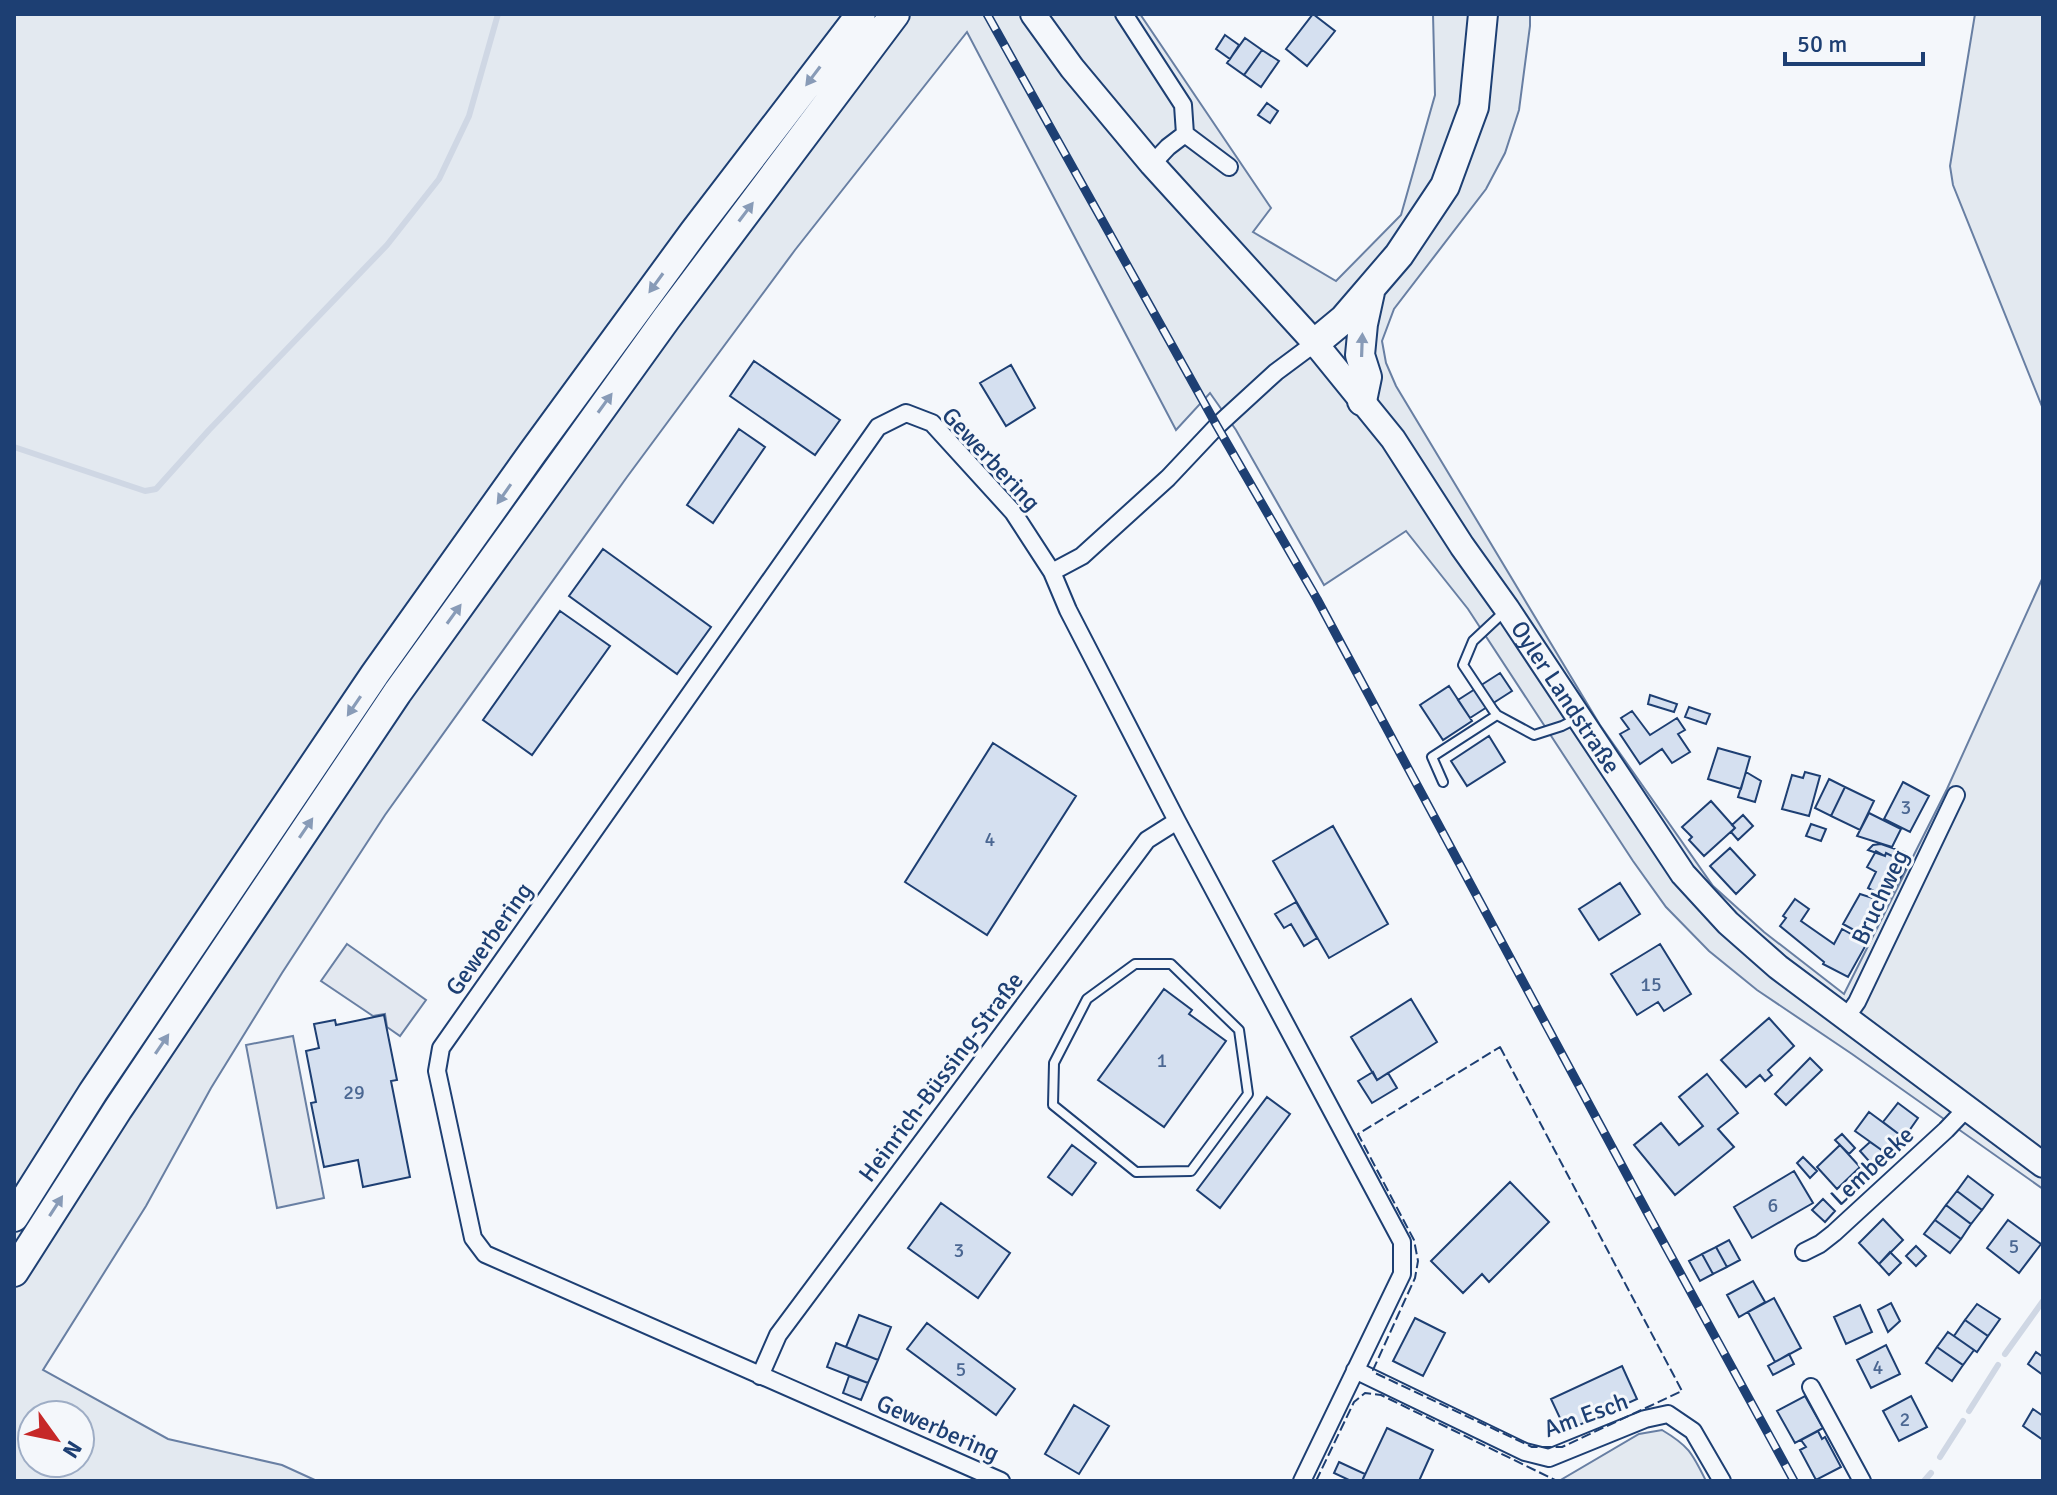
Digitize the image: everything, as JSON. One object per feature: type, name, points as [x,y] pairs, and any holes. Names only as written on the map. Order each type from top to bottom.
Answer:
[{"type":"highway","points":[[14,1217],[93,1092],[375,674],[675,258],[861,14]]},
{"type":"highway","points":[[14,1272],[118,1109],[397,693],[666,319],[895,14]]},
{"type":"highway","points":[[1315,343],[1344,319],[1399,255],[1445,186],[1474,107],[1483,14]]},
{"type":"highway","points":[[1362,401],[1367,377],[1360,355],[1371,288]]},
{"type":"main road","name":"Oyler Landstraße","points":[[1033,14],[1072,68],[1152,164],[1315,343],[1393,439],[1683,874],[1738,932],[1778,967],[2043,1165]]},
{"type":"street","points":[[1124,14],[1183,105],[1185,134],[1229,167]]},
{"type":"street","points":[[1152,164],[1185,134]]},
{"type":"street","points":[[1052,572],[1082,556],[1168,478],[1217,426],[1276,372],[1315,343]]},
{"type":"street","name":"Gewerbering","points":[[1001,1481],[485,1254],[473,1238],[437,1071],[441,1048],[878,427],[906,413],[932,423],[1013,512],[1052,572],[1068,610],[1177,821],[1402,1242],[1402,1274],[1302,1481]]},
{"type":"street","name":"Bruchweg","points":[[1845,1019],[1857,1002],[1956,795]]},
{"type":"street","name":"Heinrich-Büssing-Straße","points":[[760,1376],[778,1335],[1147,840],[1177,821]]},
{"type":"street","name":"Lembeeke","points":[[1804,1252],[1834,1233],[1966,1109]]},
{"type":"street","name":"Am Esch","points":[[1355,1370],[1525,1452],[1549,1458],[1645,1419],[1668,1414],[1693,1431],[1722,1481]]},
{"type":"street","points":[[1811,1387],[1862,1481]]},
{"type":"lane","points":[[1507,609],[1473,641],[1463,665],[1497,715],[1534,735],[1578,718]]},
{"type":"lane","points":[[1443,782],[1432,757],[1497,715]]},
{"type":"lane","points":[[1135,964],[1171,964],[1239,1030],[1248,1094],[1191,1171],[1136,1172],[1053,1105],[1054,1063],[1087,999],[1135,964]]},
{"type":"shaded area","points":[[14,14],[1140,14],[1271,208],[1253,232],[1336,281],[1401,215],[1435,95],[1433,14],[1530,14],[1519,110],[1505,153],[1486,189],[1394,309],[1382,341],[1386,363],[1396,386],[1600,725],[1713,886],[1764,932],[1844,994],[1947,789],[2043,577],[2043,1189],[1757,990],[1709,951],[1666,907],[1468,609],[1406,531],[1324,585],[1236,430],[1210,393],[1176,430],[967,32],[795,250],[627,477],[385,815],[282,973],[211,1088],[146,1206],[43,1370],[96,1399],[16,1399],[16,1479],[96,1479],[96,1399],[168,1439],[282,1465],[317,1481],[14,1481]]},
{"type":"shaded area","points":[[1975,14],[2043,14],[2043,409],[1953,185],[1950,166]]},
{"type":"shaded area","points":[[347,944],[426,1000],[400,1036],[387,1027],[385,1014],[373,1016],[321,981]]},
{"type":"shaded area","points":[[293,1036],[324,1198],[277,1208],[246,1045]]},
{"type":"shaded area","points":[[1662,1430],[1689,1451],[1706,1481],[1559,1481],[1639,1434]]},
{"type":"building","points":[[1313,14],[1335,31],[1307,66],[1286,49]]},
{"type":"building","points":[[1225,35],[1239,45],[1230,59],[1216,49]]},
{"type":"building","points":[[1245,38],[1262,50],[1244,75],[1227,63]]},
{"type":"building","points":[[1262,50],[1279,61],[1261,87],[1244,75]]},
{"type":"building","points":[[1267,103],[1278,111],[1270,123],[1258,115]]},
{"type":"building","points":[[754,361],[840,420],[815,455],[730,396]]},
{"type":"building","points":[[1011,365],[1035,408],[1006,426],[980,383]]},
{"type":"building","points":[[739,429],[765,447],[713,523],[687,505]]},
{"type":"building","points":[[603,549],[711,627],[677,674],[569,596]]},
{"type":"building","points":[[560,611],[610,646],[532,755],[483,720]]},
{"type":"building","points":[[1500,673],[1512,691],[1470,718],[1458,700]]},
{"type":"building","points":[[1449,686],[1472,721],[1443,740],[1420,705]]},
{"type":"building","points":[[1650,695],[1677,704],[1674,712],[1648,704]]},
{"type":"building","points":[[1689,707],[1710,714],[1706,724],[1685,717]]},
{"type":"building","points":[[1632,711],[1650,735],[1677,718],[1685,730],[1678,734],[1690,752],[1672,763],[1662,749],[1640,764],[1620,734],[1629,729],[1621,718]]},
{"type":"building","points":[[1489,736],[1505,762],[1467,786],[1451,761]]},
{"type":"building","points":[[993,743],[1076,796],[987,935],[905,882]]},
{"type":"building","points":[[1718,748],[1750,757],[1741,789],[1708,779]]},
{"type":"building","points":[[1746,772],[1761,781],[1755,802],[1738,797]]},
{"type":"building","points":[[1805,772],[1820,776],[1809,816],[1782,809],[1792,775],[1803,778]]},
{"type":"building","points":[[1829,779],[1845,787],[1831,816],[1815,808]]},
{"type":"building","points":[[1903,782],[1929,796],[1910,832],[1884,819]]},
{"type":"building","points":[[1845,787],[1874,801],[1860,830],[1831,816]]},
{"type":"building","points":[[1711,801],[1735,828],[1704,856],[1682,827]]},
{"type":"building","points":[[1869,813],[1901,829],[1892,847],[1857,836]]},
{"type":"building","points":[[1743,815],[1753,826],[1738,840],[1731,832],[1735,828],[1732,825]]},
{"type":"building","points":[[1811,824],[1826,829],[1821,841],[1806,836]]},
{"type":"building","points":[[1333,826],[1388,924],[1329,958],[1273,861]]},
{"type":"building","points":[[1881,844],[1904,852],[1900,860],[1886,853],[1885,856],[1868,850],[1873,845]]},
{"type":"building","points":[[1730,848],[1755,875],[1736,894],[1710,866]]},
{"type":"building","points":[[1876,851],[1908,864],[1889,899],[1868,888],[1876,872],[1867,867]]},
{"type":"building","points":[[1620,883],[1640,914],[1599,940],[1579,909]]},
{"type":"building","points":[[1860,894],[1882,901],[1863,935],[1843,924]]},
{"type":"building","points":[[1795,899],[1809,909],[1801,921],[1834,944],[1842,929],[1867,943],[1848,977],[1823,964],[1780,926]]},
{"type":"building","points":[[1296,902],[1317,938],[1304,946],[1291,924],[1284,928],[1275,914]]},
{"type":"building","points":[[1660,944],[1691,994],[1664,1011],[1658,1002],[1637,1015],[1611,974]]},
{"type":"building","points":[[1164,989],[1192,1010],[1189,1014],[1226,1041],[1164,1127],[1098,1080]]},
{"type":"building","points":[[1411,999],[1437,1042],[1377,1080],[1351,1037]]},
{"type":"building","points":[[384,1015],[397,1080],[391,1081],[410,1177],[363,1187],[358,1160],[324,1167],[311,1103],[316,1102],[306,1051],[319,1048],[314,1024],[335,1020],[336,1025]]},
{"type":"building","points":[[1769,1018],[1794,1046],[1768,1070],[1772,1075],[1765,1081],[1760,1075],[1746,1087],[1721,1060]]},
{"type":"building","points":[[1810,1058],[1822,1070],[1786,1105],[1775,1094]]},
{"type":"building","points":[[1373,1072],[1377,1080],[1388,1073],[1397,1088],[1372,1103],[1358,1081]]},
{"type":"building","points":[[1707,1074],[1738,1113],[1718,1129],[1734,1147],[1675,1195],[1634,1145],[1661,1123],[1679,1145],[1703,1126],[1679,1097]]},
{"type":"building","points":[[1267,1097],[1290,1114],[1220,1208],[1197,1190]]},
{"type":"building","points":[[1898,1103],[1918,1118],[1904,1138],[1883,1122]]},
{"type":"building","points":[[1869,1112],[1904,1138],[1890,1156],[1855,1131]]},
{"type":"building","points":[[1842,1134],[1855,1148],[1849,1154],[1835,1140]]},
{"type":"building","points":[[1870,1142],[1890,1156],[1876,1169],[1860,1151]]},
{"type":"building","points":[[1072,1145],[1096,1163],[1072,1195],[1048,1177]]},
{"type":"building","points":[[1840,1145],[1860,1167],[1837,1189],[1817,1167]]},
{"type":"building","points":[[1803,1157],[1817,1171],[1810,1178],[1797,1163]]},
{"type":"building","points":[[1794,1171],[1813,1203],[1752,1238],[1734,1207]]},
{"type":"building","points":[[1968,1176],[1993,1195],[1982,1210],[1957,1191]]},
{"type":"building","points":[[1510,1182],[1549,1222],[1489,1282],[1482,1274],[1463,1293],[1431,1261]]},
{"type":"building","points":[[1957,1191],[1982,1210],[1971,1224],[1946,1205]]},
{"type":"building","points":[[1823,1199],[1835,1211],[1825,1222],[1812,1210]]},
{"type":"building","points":[[941,1203],[1010,1253],[978,1298],[908,1248]]},
{"type":"building","points":[[1946,1205],[1971,1224],[1961,1239],[1935,1220]]},
{"type":"building","points":[[1883,1219],[1903,1240],[1879,1264],[1859,1243]]},
{"type":"building","points":[[1935,1220],[1961,1239],[1950,1253],[1924,1234]]},
{"type":"building","points":[[2008,1220],[2041,1244],[2019,1273],[1987,1248]]},
{"type":"building","points":[[1729,1240],[1740,1260],[1727,1267],[1716,1247]]},
{"type":"building","points":[[1916,1246],[1926,1256],[1916,1266],[1906,1256]]},
{"type":"building","points":[[1716,1247],[1727,1267],[1713,1274],[1702,1254]]},
{"type":"building","points":[[1890,1252],[1901,1263],[1889,1275],[1879,1264]]},
{"type":"building","points":[[1702,1254],[1713,1274],[1700,1281],[1689,1261]]},
{"type":"building","points":[[1753,1281],[1765,1302],[1739,1317],[1727,1295]]},
{"type":"building","points":[[1774,1298],[1801,1348],[1775,1362],[1748,1312]]},
{"type":"building","points":[[1891,1303],[1900,1321],[1888,1332],[1878,1310]]},
{"type":"building","points":[[1977,1304],[2000,1319],[1988,1336],[1965,1320]]},
{"type":"building","points":[[1860,1305],[1872,1332],[1846,1344],[1834,1317]]},
{"type":"building","points":[[859,1315],[891,1327],[878,1360],[846,1347]]},
{"type":"building","points":[[1415,1318],[1445,1333],[1423,1376],[1393,1361]]},
{"type":"building","points":[[1965,1320],[1988,1336],[1977,1352],[1954,1336]]},
{"type":"building","points":[[927,1323],[1015,1389],[996,1415],[907,1349]]},
{"type":"building","points":[[1948,1332],[1974,1350],[1963,1365],[1937,1347]]},
{"type":"building","points":[[836,1343],[878,1360],[868,1383],[827,1367]]},
{"type":"building","points":[[1886,1345],[1900,1374],[1871,1388],[1857,1360]]},
{"type":"building","points":[[1937,1347],[1963,1365],[1952,1381],[1926,1363]]},
{"type":"building","points":[[2036,1352],[2043,1357],[2043,1375],[2028,1364]]},
{"type":"building","points":[[1789,1354],[1794,1364],[1773,1375],[1768,1366]]},
{"type":"building","points":[[1622,1366],[1637,1399],[1566,1431],[1551,1399]]},
{"type":"building","points":[[849,1376],[868,1383],[861,1400],[843,1393]]},
{"type":"building","points":[[1805,1396],[1823,1428],[1795,1443],[1777,1411]]},
{"type":"building","points":[[1911,1396],[1927,1427],[1899,1441],[1883,1411]]},
{"type":"building","points":[[1074,1405],[1109,1426],[1079,1474],[1045,1454]]},
{"type":"building","points":[[2033,1409],[2043,1416],[2043,1440],[2023,1426]]},
{"type":"building","points":[[1387,1428],[1433,1450],[1419,1481],[1362,1481]]},
{"type":"building","points":[[1818,1431],[1822,1439],[1825,1437],[1841,1467],[1816,1480],[1800,1450],[1806,1447],[1801,1440]]},
{"type":"building","points":[[1339,1462],[1365,1474],[1362,1481],[1351,1481],[1334,1473]]},
{"type":"waterway","points":[[14,447],[145,491],[156,489],[387,245],[439,179],[469,116],[498,14]]},
{"type":"waterway","points":[[2005,1354],[2043,1301]]},
{"type":"waterway","points":[[1969,1411],[1998,1365]]},
{"type":"waterway","points":[[1940,1457],[1963,1421]]},
{"type":"waterway","points":[[1924,1481],[1931,1473]]},
{"type":"railway","points":[[987,14],[1317,599],[1794,1481]]},
{"type":"fence","points":[[1500,1047],[1682,1391],[1562,1447],[1532,1447],[1373,1370],[1415,1278],[1418,1261],[1414,1240],[1358,1134],[1500,1047]]},
{"type":"fence","points":[[1316,1481],[1354,1402],[1365,1393],[1381,1395],[1557,1481]]}]
